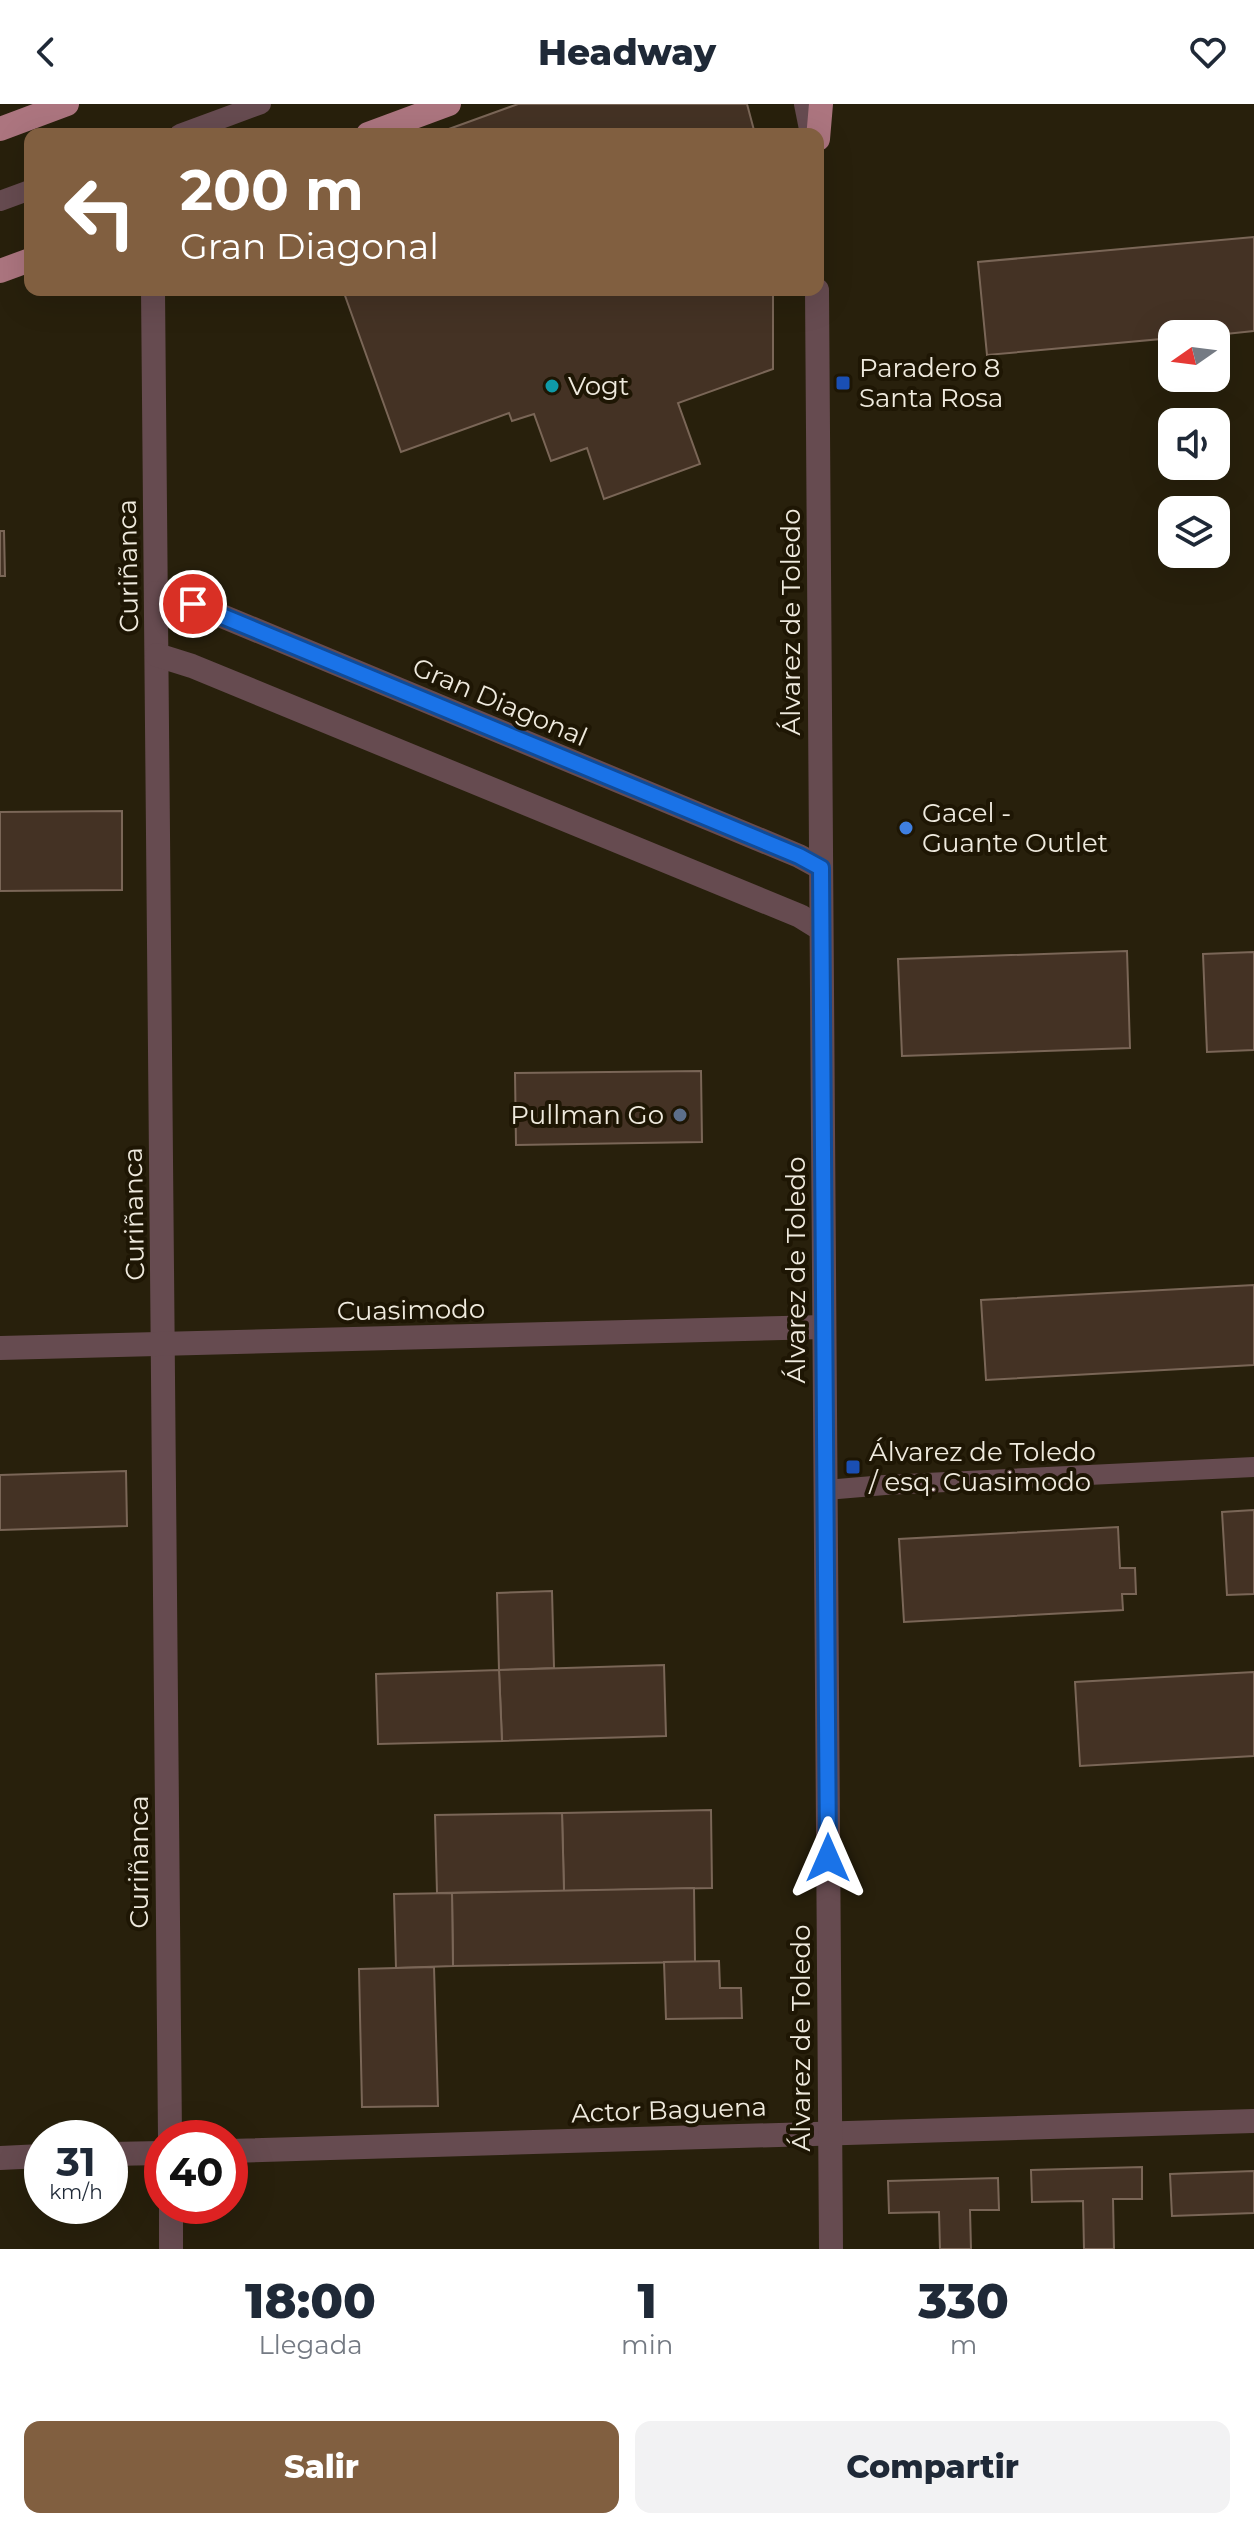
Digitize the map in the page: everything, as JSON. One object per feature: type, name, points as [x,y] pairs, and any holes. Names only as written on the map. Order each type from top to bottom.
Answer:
[{"type":"main road","points":[[0,129],[67,104]]},
{"type":"main road","points":[[384,128],[449,104]]},
{"type":"main road","points":[[819,128],[821,104]]},
{"type":"main road","points":[[0,271],[24,262]]},
{"type":"street","points":[[806,104],[811,128]]},
{"type":"street","name":"Curiñanca","points":[[153,296],[170,2120]]},
{"type":"street","name":"Álvarez de Toledo","points":[[817,296],[831,2249]]},
{"type":"street","name":"Gran Diagonal","points":[[156,593],[193,604],[799,856],[821,868]]},
{"type":"street","points":[[157,655],[192,666],[800,916],[821,929]]},
{"type":"street","name":"Cuasimodo","points":[[0,1348],[824,1327]]},
{"type":"street","name":"Actor Baguena","points":[[248,2150],[1254,2121]]},
{"type":"street","points":[[0,2158],[24,2157]]},
{"type":"street","points":[[171,2224],[171,2249]]},
{"type":"lane","points":[[196,128],[261,104]]},
{"type":"lane","points":[[0,201],[24,192]]},
{"type":"lane","points":[[826,1490],[1254,1467]]},
{"type":"building","points":[[518,104],[747,104],[753,128],[452,128]]},
{"type":"building","points":[[1254,237],[1254,331],[1230,334],[1230,320],[1158,320],[1158,339],[987,355],[978,262]]},
{"type":"building","name":"Vogt","points":[[345,296],[773,296],[773,369],[678,403],[700,464],[604,499],[587,448],[551,461],[534,414],[512,421],[509,413],[401,452]]},
{"type":"building","points":[[0,531],[4,531],[5,576],[0,576]]},
{"type":"building","points":[[122,811],[122,890],[0,891],[0,812]]},
{"type":"building","points":[[1127,951],[1130,1048],[902,1056],[898,959]]},
{"type":"building","points":[[1254,952],[1254,1050],[1207,1052],[1203,954]]},
{"type":"building","points":[[701,1071],[702,1142],[516,1145],[515,1073]]},
{"type":"building","points":[[1254,1285],[1254,1365],[986,1380],[981,1300]]},
{"type":"building","points":[[126,1471],[127,1526],[0,1530],[0,1475]]},
{"type":"building","points":[[1254,1510],[1254,1594],[1227,1595],[1222,1512]]},
{"type":"building","points":[[1118,1527],[1120,1568],[1135,1568],[1136,1594],[1122,1594],[1123,1610],[904,1622],[899,1539]]},
{"type":"building","points":[[552,1591],[554,1668],[499,1670],[497,1593]]},
{"type":"building","points":[[664,1665],[666,1736],[502,1741],[499,1670]]},
{"type":"building","points":[[499,1670],[502,1741],[378,1744],[376,1674]]},
{"type":"building","points":[[1254,1672],[1254,1756],[1080,1766],[1075,1682]]},
{"type":"building","points":[[711,1810],[712,1888],[564,1891],[562,1813]]},
{"type":"building","points":[[562,1813],[564,1891],[437,1893],[435,1815]]},
{"type":"building","points":[[694,1888],[695,1962],[453,1966],[452,1893]]},
{"type":"building","points":[[452,1893],[453,1966],[396,1968],[394,1894]]},
{"type":"building","points":[[719,1961],[720,1988],[741,1988],[742,2018],[666,2019],[664,1962]]},
{"type":"building","points":[[434,1967],[438,2106],[362,2107],[359,1969]]},
{"type":"building","points":[[1142,2167],[1142,2199],[1113,2199],[1114,2249],[1084,2249],[1083,2201],[1032,2202],[1031,2170]]},
{"type":"building","points":[[1254,2171],[1254,2213],[1172,2216],[1170,2174]]},
{"type":"building","points":[[998,2178],[999,2210],[970,2210],[971,2249],[940,2249],[939,2212],[889,2213],[888,2181]]},
{"type":"place","name":"Paradero 8 Santa Rosa","points":[[843,383]]},
{"type":"place","name":"Vogt","points":[[552,386]]},
{"type":"place","name":"Gacel - Guante Outlet","points":[[906,828]]},
{"type":"place","name":"Pullman Go","points":[[680,1115]]},
{"type":"place","name":"Álvarez de Toledo / esq. Cuasimodo","points":[[853,1467]]},
{"type":"route","points":[[193,604],[799,856],[821,868],[828,1858]]}]
